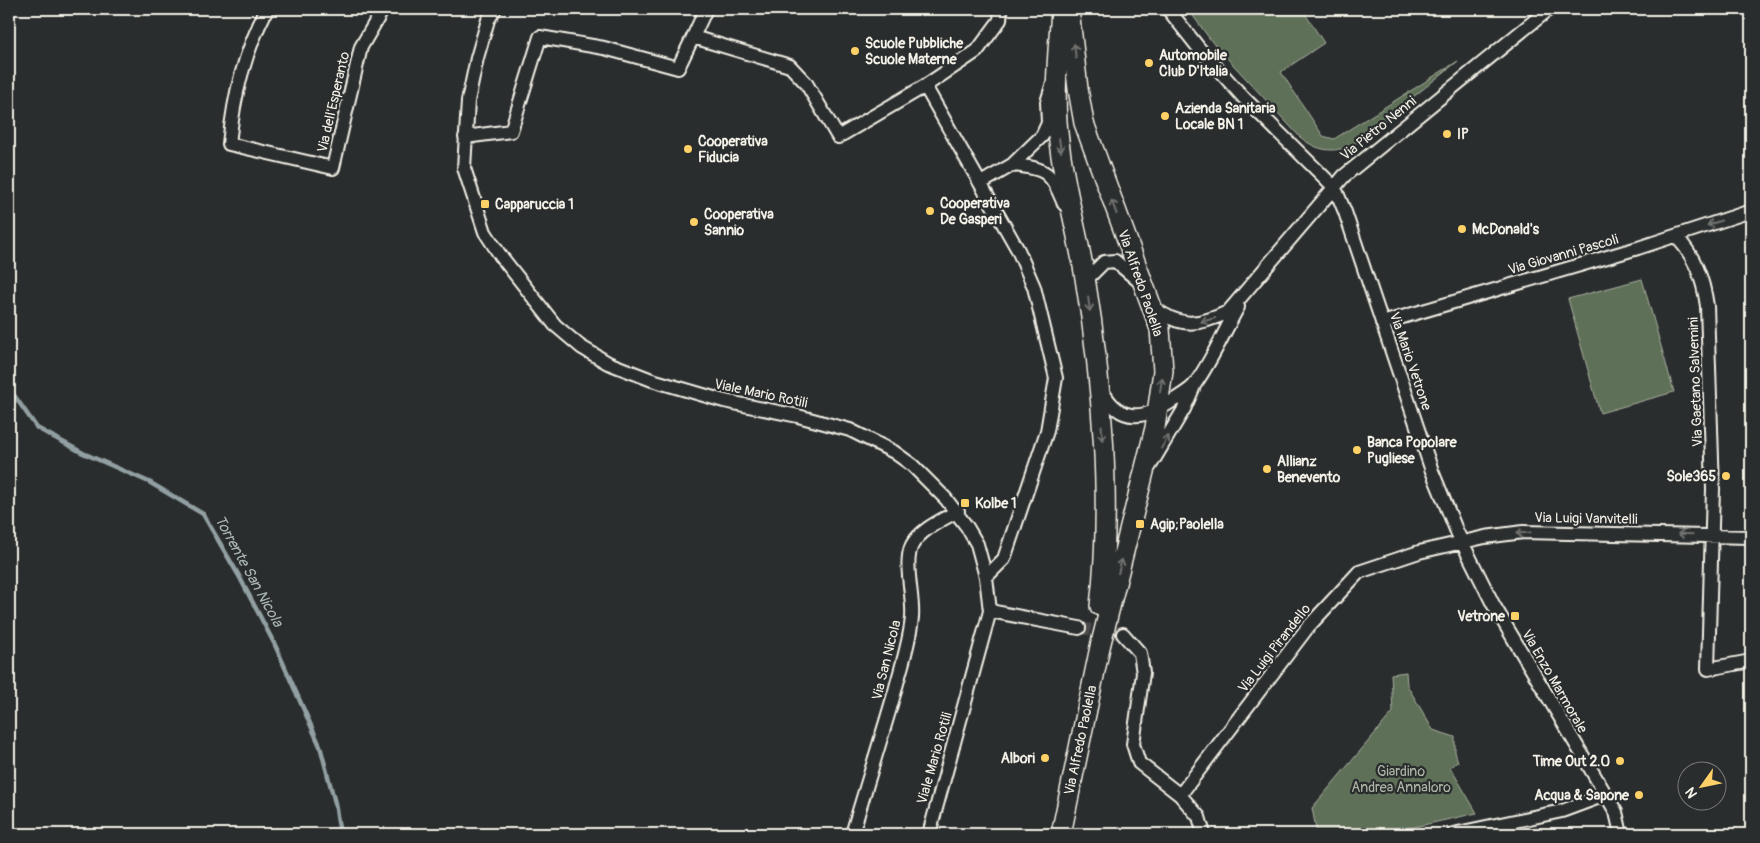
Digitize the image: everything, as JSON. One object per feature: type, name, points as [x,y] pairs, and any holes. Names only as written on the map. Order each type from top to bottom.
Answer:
[{"type":"main road","name":"Via Alfredo Paolella","points":[[1061,9],[1057,72],[1058,142],[1086,280],[1098,384],[1105,516],[1100,647]]},
{"type":"main road","name":"Via Alfredo Paolella","points":[[1061,834],[1100,647],[1157,412],[1163,354],[1160,329],[1084,123],[1078,89],[1069,9]]},
{"type":"street","name":"Via dell'Esperanto","points":[[267,9],[251,40],[233,105],[229,144],[333,168],[361,47],[383,9]]},
{"type":"street","name":"Viale Mario Rotili","points":[[495,9],[488,20],[477,58],[468,101],[464,168],[485,232],[500,255],[556,325],[581,347],[608,363],[684,391],[850,430],[894,452],[912,465],[958,511],[977,544],[986,577],[990,611],[929,834]]},
{"type":"street","points":[[465,137],[511,130],[540,37],[604,48],[678,68],[706,9]]},
{"type":"street","points":[[693,38],[790,66],[806,83],[838,137],[925,86],[976,51],[1000,20],[1001,9]]},
{"type":"street","points":[[1168,9],[1198,47],[1244,98],[1335,188]]},
{"type":"street","name":"Via Pietro Nenni","points":[[1150,306],[1165,317],[1190,324],[1211,320],[1228,312],[1344,176],[1549,9]]},
{"type":"street","points":[[982,183],[1012,165],[1042,136],[1048,123],[1047,102],[1057,72]]},
{"type":"street","points":[[925,86],[982,183],[1018,250],[1034,288],[1056,378],[1047,432],[1004,559],[986,577]]},
{"type":"street","points":[[1012,165],[1034,168],[1049,174],[1054,181],[1079,240]]},
{"type":"street","name":"Via Mario Vetrone","points":[[1335,188],[1345,212],[1432,471],[1463,542]]},
{"type":"street","name":"Via Giovanni Pascoli","points":[[1382,323],[1676,236],[1751,210]]},
{"type":"street","name":"Via Gaetano Salvemini","points":[[1676,236],[1697,264],[1704,282],[1707,306],[1713,489],[1710,535]]},
{"type":"street","points":[[1086,280],[1104,262],[1116,261],[1127,269],[1143,286]]},
{"type":"street","name":"Via Pietro Nenni","points":[[1157,412],[1194,386],[1246,292]]},
{"type":"street","points":[[1098,384],[1108,402],[1116,410],[1132,416],[1157,412]]},
{"type":"street","points":[[1140,484],[1184,409],[1194,386]]},
{"type":"street","name":"Via San Nicola","points":[[852,834],[906,648],[912,619],[908,565],[911,547],[918,537],[958,511]]},
{"type":"street","name":"Via Luigi Vanvitelli","points":[[1463,542],[1523,532],[1751,536]]},
{"type":"street","points":[[1710,535],[1708,668],[1751,661]]},
{"type":"street","name":"Via Enzo Marmorale","points":[[1463,542],[1493,604],[1616,812],[1621,834]]},
{"type":"street","name":"Via Luigi Pirandello","points":[[1180,795],[1308,627],[1359,572],[1419,552],[1463,542]]},
{"type":"street","points":[[990,611],[1079,628]]},
{"type":"street","points":[[1123,634],[1140,653],[1143,673],[1133,744],[1139,763],[1180,795],[1199,817],[1204,834]]},
{"type":"street","points":[[1453,834],[1562,810],[1605,795]]},
{"type":"green space","points":[[1188,9],[1302,9],[1324,43],[1281,72],[1323,136],[1334,139],[1458,61],[1356,143],[1341,149],[1327,150],[1314,146],[1300,137],[1212,42]]},
{"type":"green space","points":[[1642,279],[1674,392],[1600,413],[1568,299]]},
{"type":"green space","name":"Giardino Andrea Annaloro","points":[[1406,672],[1407,685],[1433,730],[1455,737],[1455,752],[1458,762],[1450,767],[1477,813],[1383,834],[1317,834],[1312,808],[1393,712],[1391,674]]},
{"type":"waterway","name":"Torrente San Nicola","points":[[9,388],[37,428],[83,453],[149,482],[203,514],[239,576],[275,645],[320,746],[335,803],[340,834]]},
{"type":"tunnel","points":[[1079,628],[1123,634]]},
{"type":"place","name":"Scuole Pubbliche Scuole Materne","points":[[855,51]]},
{"type":"place","name":"Automobile Club D'Italia","points":[[1149,63]]},
{"type":"place","name":"Azienda Sanitaria Locale BN 1","points":[[1165,116]]},
{"type":"place","name":"IP","points":[[1447,134]]},
{"type":"place","name":"Cooperativa Fiducia","points":[[688,149]]},
{"type":"place","name":"Capparuccia 1","points":[[485,204]]},
{"type":"place","name":"Cooperativa De Gasperi","points":[[930,211]]},
{"type":"place","name":"Cooperativa Sannio","points":[[694,222]]},
{"type":"place","name":"McDonald's","points":[[1462,229]]},
{"type":"place","name":"Banca Popolare Pugliese","points":[[1357,450]]},
{"type":"place","name":"Allianz Benevento","points":[[1267,469]]},
{"type":"place","name":"Sole365","points":[[1726,476]]},
{"type":"place","name":"Kolbe 1","points":[[965,503]]},
{"type":"place","name":"Agip;Paolella","points":[[1140,524]]},
{"type":"place","name":"Vetrone","points":[[1515,616]]},
{"type":"place","name":"Albori","points":[[1045,758]]},
{"type":"place","name":"Time Out 2.0","points":[[1620,761]]},
{"type":"place","name":"Acqua & Sapone","points":[[1639,795]]}]
